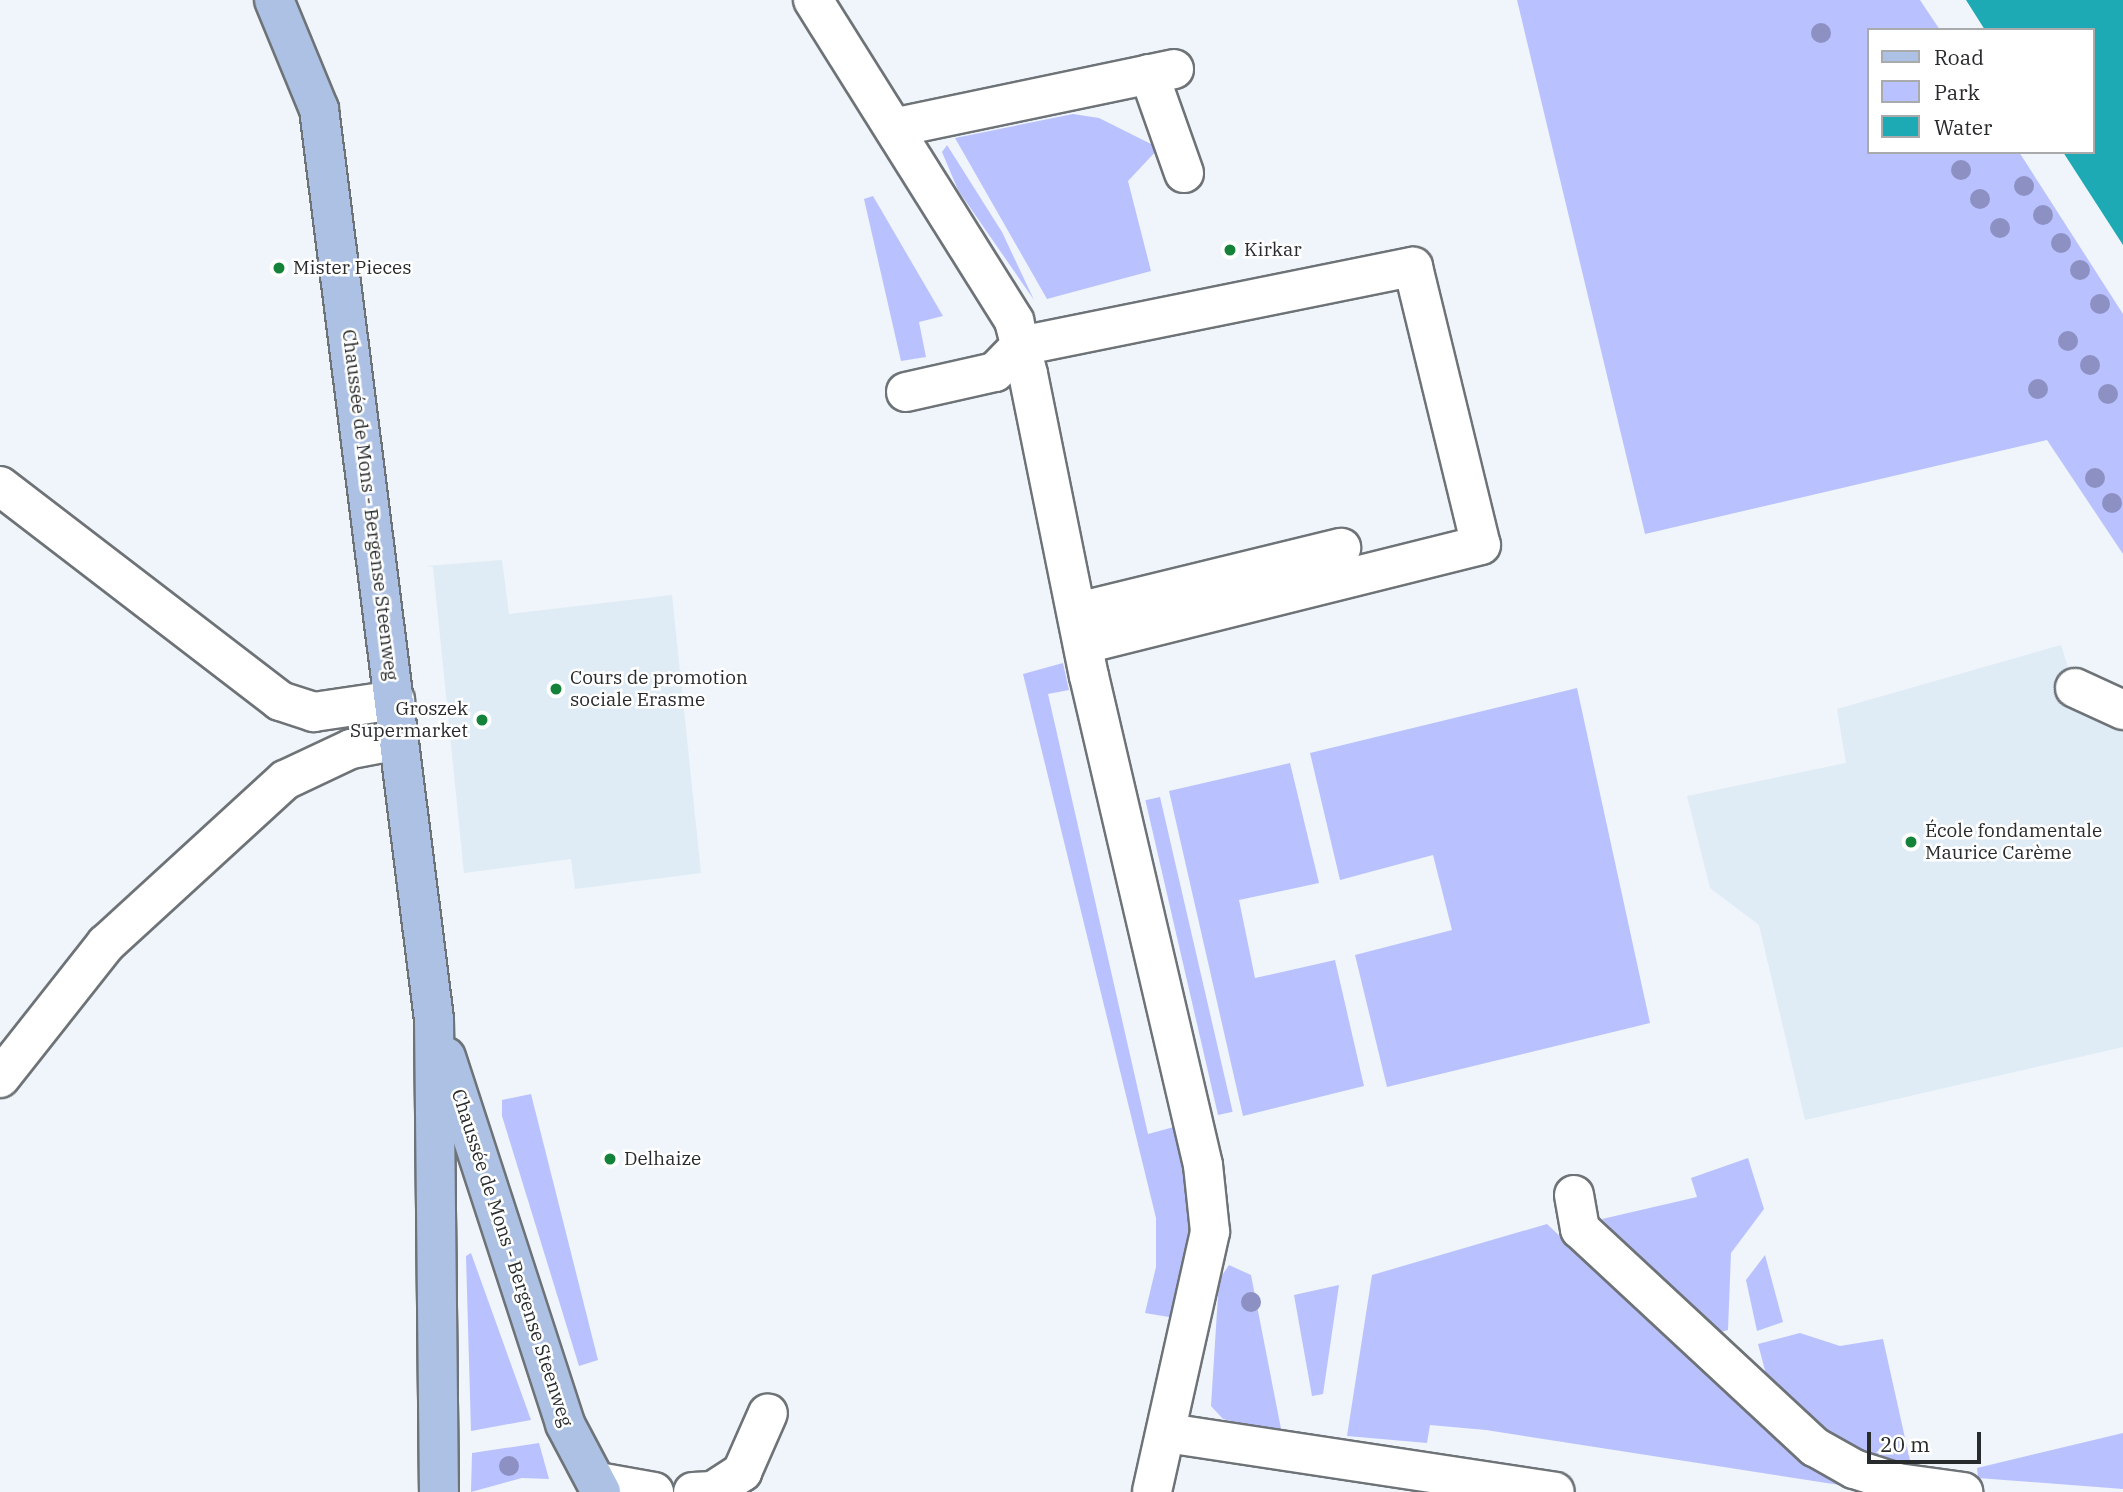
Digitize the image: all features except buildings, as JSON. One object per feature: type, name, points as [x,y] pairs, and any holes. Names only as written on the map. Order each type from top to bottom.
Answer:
[{"type":"main road","name":"Chaussée de Mons - Bergense Steenweg","points":[[274,0],[319,109],[434,1019],[439,1492]]},
{"type":"main road","name":"Chaussée de Mons - Bergense Steenweg","points":[[434,1019],[565,1424],[600,1487]]},
{"type":"street","points":[[813,0],[897,127],[1014,321],[1020,346],[1203,1165],[1209,1219],[1167,1433],[1152,1492]]},
{"type":"street","points":[[897,127],[1161,71],[1184,173]]},
{"type":"street","points":[[906,392],[995,372],[1020,346],[1413,267],[1481,545],[1081,628]]},
{"type":"street","points":[[0,486],[280,701],[314,712],[395,700]]},
{"type":"street","points":[[1081,628],[1342,548]]},
{"type":"street","points":[[2075,688],[2123,710]]},
{"type":"street","points":[[0,1078],[106,944],[276,788],[328,757],[398,740]]},
{"type":"street","points":[[1574,1195],[1580,1229],[1815,1447],[1854,1469],[1963,1492]]},
{"type":"street","points":[[693,1492],[713,1491],[741,1472],[768,1413],[763,1473],[748,1492]]},
{"type":"street","points":[[1167,1433],[1555,1492]]},
{"type":"street","points":[[600,1487],[654,1492]]},
{"type":"shaded area","points":[[502,560],[509,614],[672,595],[701,873],[575,889],[571,859],[464,873],[433,567],[427,566]]},
{"type":"shaded area","name":"École fondamentale Maurice Carème","points":[[2061,645],[2080,706],[2123,725],[2123,1047],[1805,1120],[1759,925],[1710,888],[1687,796],[1846,763],[1837,709]]},
{"type":"green space","points":[[1517,0],[1920,0],[1939,28],[1868,28],[1868,154],[2020,154],[2123,314],[2123,554],[2047,440],[1645,534]]},
{"type":"green space","points":[[1073,114],[1099,118],[1159,148],[1128,181],[1151,271],[1047,299],[955,138]]},
{"type":"green space","points":[[947,145],[1002,232],[1034,300],[958,190],[942,152]]},
{"type":"green space","points":[[873,196],[943,316],[919,322],[926,357],[901,361],[864,199]]},
{"type":"green space","points":[[1063,663],[1069,690],[1048,694],[1148,1134],[1174,1127],[1187,1174],[1191,1227],[1181,1319],[1145,1313],[1156,1267],[1156,1218],[1023,674]]},
{"type":"green space","points":[[1577,688],[1650,1023],[1387,1087],[1355,955],[1452,930],[1433,855],[1340,880],[1310,753]]},
{"type":"green space","points":[[1290,763],[1319,883],[1239,900],[1255,978],[1335,960],[1364,1086],[1243,1116],[1169,791]]},
{"type":"green space","points":[[1160,797],[1233,1112],[1218,1115],[1145,800]]},
{"type":"green space","points":[[531,1094],[598,1360],[579,1366],[502,1116],[502,1100]]},
{"type":"green space","points":[[1748,1158],[1764,1209],[1731,1253],[1728,1330],[1714,1334],[1602,1219],[1697,1197],[1691,1178]]},
{"type":"green space","points":[[1547,1224],[1631,1303],[1767,1378],[1758,1344],[1800,1333],[1840,1346],[1883,1339],[1913,1474],[1859,1488],[1486,1430],[1430,1425],[1427,1443],[1347,1436],[1372,1275]]},
{"type":"green space","points":[[471,1253],[531,1420],[471,1431],[466,1256]]},
{"type":"green space","points":[[1765,1255],[1783,1322],[1757,1331],[1746,1280]]},
{"type":"green space","points":[[1229,1265],[1251,1275],[1282,1434],[1223,1419],[1211,1406],[1219,1280]]},
{"type":"green space","points":[[1339,1285],[1323,1394],[1312,1396],[1294,1295]]},
{"type":"green space","points":[[2123,1433],[2123,1489],[1978,1478],[1977,1468]]},
{"type":"green space","points":[[539,1443],[549,1479],[522,1478],[471,1492],[472,1453]]},
{"type":"water","points":[[1966,0],[2123,0],[2123,245],[2064,154],[2095,154],[2095,28],[1984,28]]},
{"type":"place","name":"Kirkar","points":[[1230,250]]},
{"type":"place","name":"Mister Pieces","points":[[279,268]]},
{"type":"place","name":"Cours de promotion sociale Erasme","points":[[556,689]]},
{"type":"place","name":"Groszek Supermarket","points":[[482,720]]},
{"type":"place","name":"École fondamentale Maurice Carème","points":[[1911,842]]},
{"type":"place","name":"Delhaize","points":[[610,1159]]}]
